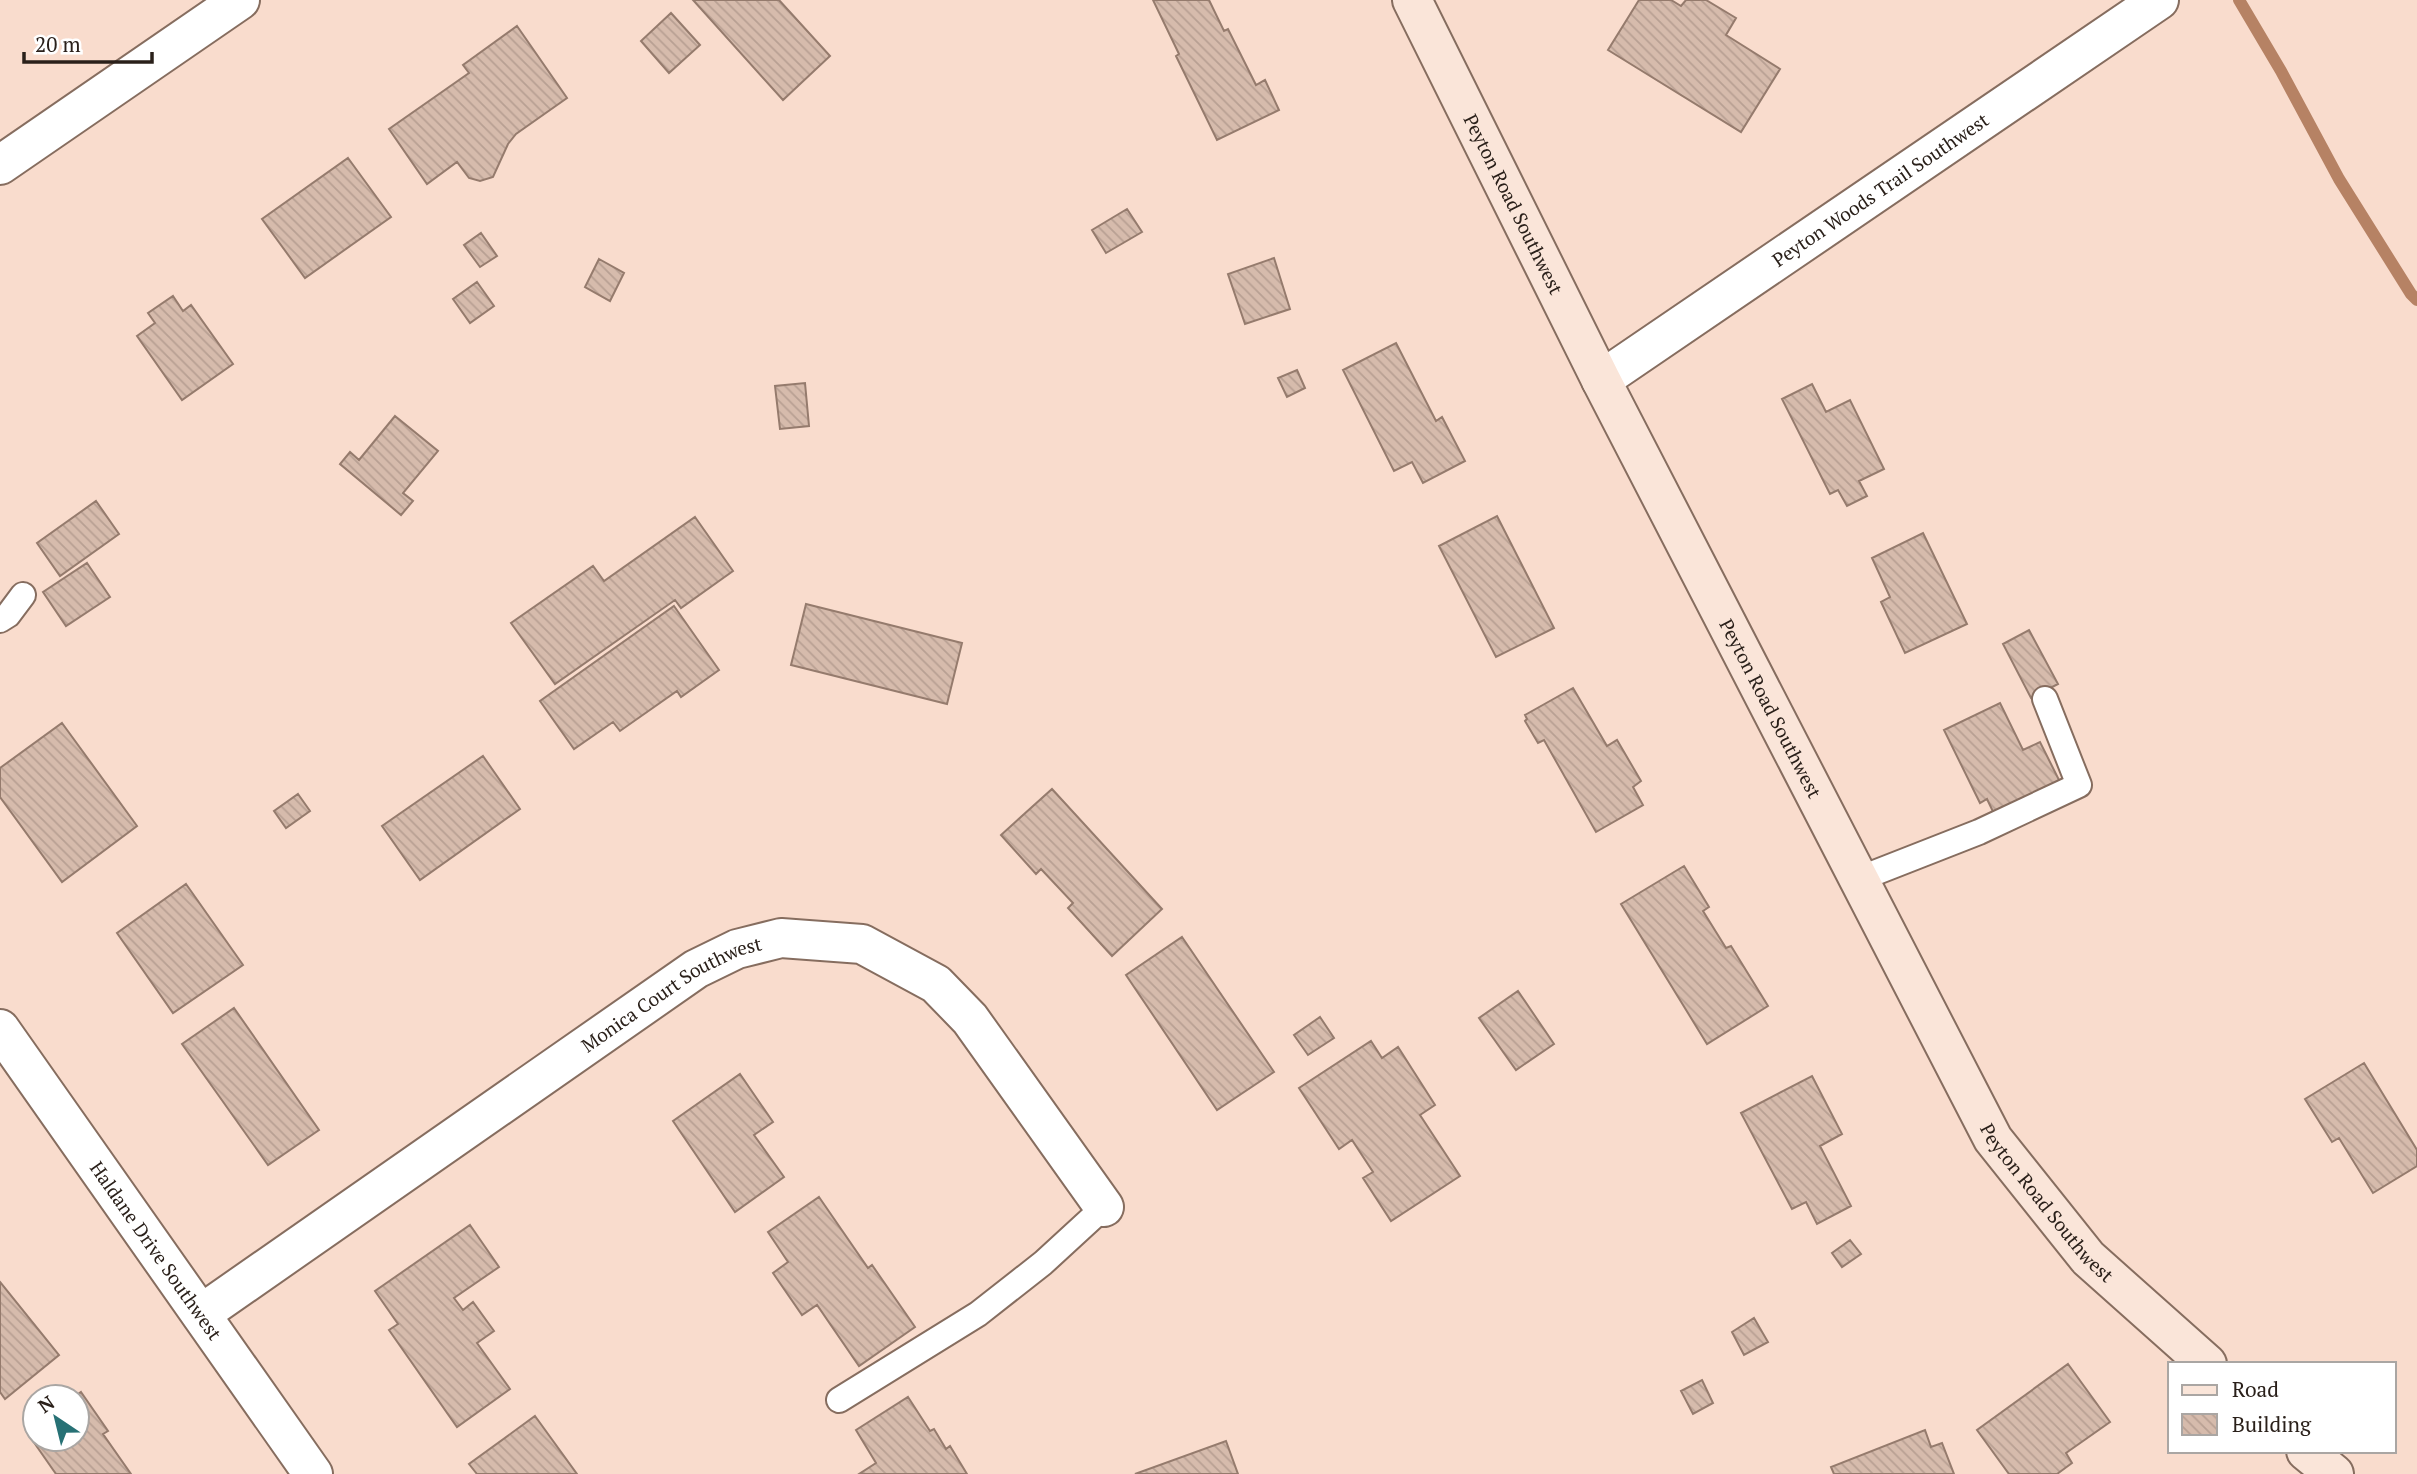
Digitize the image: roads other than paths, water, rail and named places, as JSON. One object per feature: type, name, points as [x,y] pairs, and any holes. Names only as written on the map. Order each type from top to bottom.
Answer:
[{"type":"street","points":[[0,165],[240,0]]},
{"type":"street","name":"Peyton Road Southwest","points":[[1412,0],[1601,380],[1993,1139],[2088,1258],[2205,1362]]},
{"type":"street","name":"Peyton Woods Trail Southwest","points":[[1601,380],[2159,0]]},
{"type":"street","name":"Monica Court Southwest","points":[[201,1314],[696,969],[737,949],[781,938],[862,944],[936,984],[970,1019],[1104,1207]]},
{"type":"street","name":"Haldane Drive Southwest","points":[[0,1029],[313,1474]]},
{"type":"lane","points":[[0,620],[8,615],[23,595]]},
{"type":"lane","points":[[1859,879],[1979,832],[2079,785],[2045,699]]},
{"type":"lane","points":[[839,1400],[978,1314],[1043,1263],[1104,1207]]},
{"type":"waterway","points":[[2239,0],[2339,179],[2417,300]]}]
